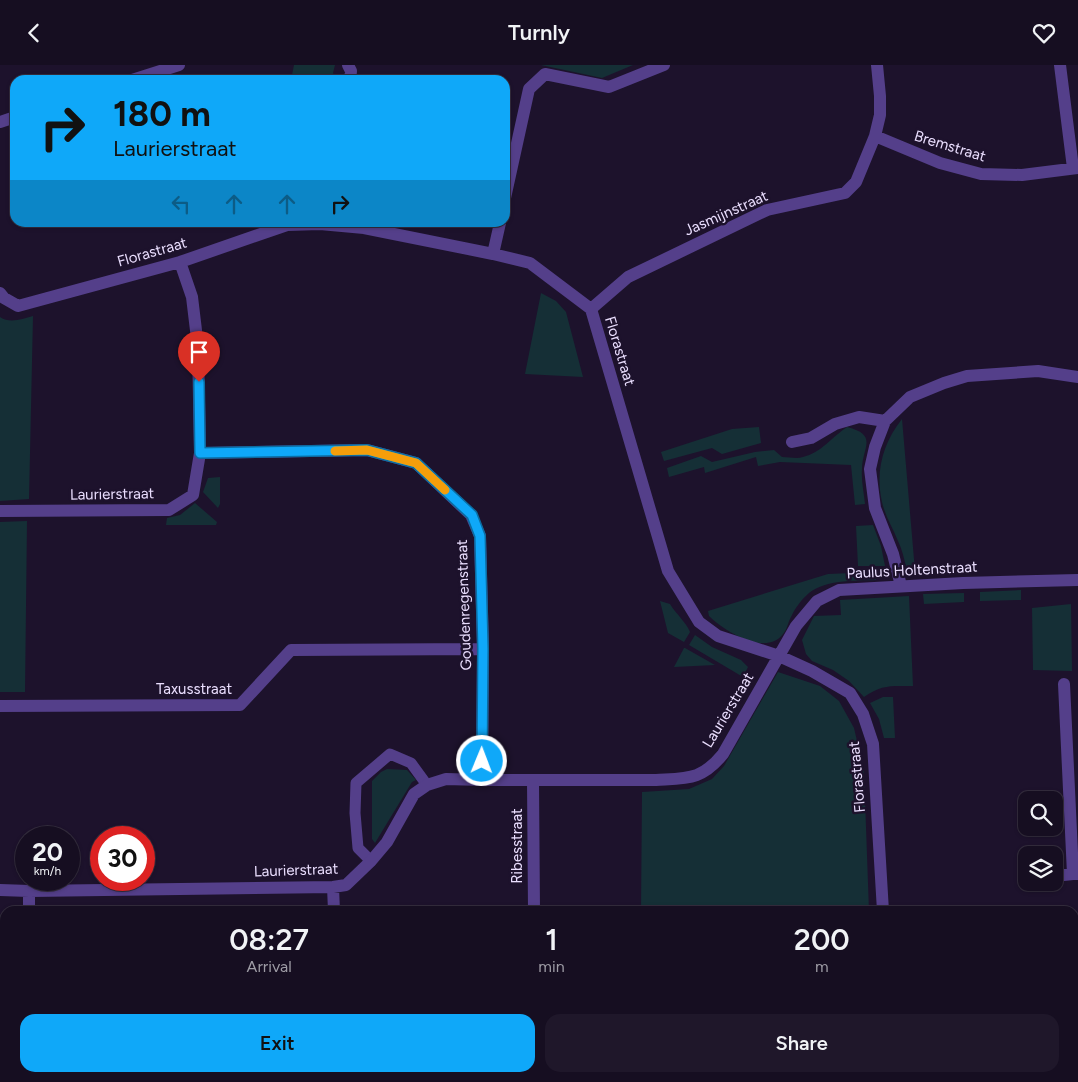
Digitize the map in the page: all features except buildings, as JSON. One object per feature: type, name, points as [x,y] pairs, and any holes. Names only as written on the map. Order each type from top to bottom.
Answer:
[{"type":"street","points":[[148,75],[179,65]]},
{"type":"street","points":[[510,175],[529,89],[545,74],[608,87],[664,65]]},
{"type":"street","name":"Jasmijnstraat","points":[[591,309],[628,277],[766,210],[845,193],[856,182],[875,136],[880,115],[877,65]]},
{"type":"street","points":[[1060,65],[1075,168]]},
{"type":"street","name":"Bremstraat","points":[[875,136],[940,163],[981,174],[1022,175],[1075,168]]},
{"type":"street","name":"Florastraat","points":[[0,293],[4,298],[18,306],[180,262],[281,227]]},
{"type":"street","name":"Florastraat","points":[[355,227],[530,263],[591,309],[668,571],[699,622],[718,636],[779,656],[812,671],[850,693],[863,714],[873,744],[883,906]]},
{"type":"street","points":[[493,254],[499,227]]},
{"type":"street","name":"Laurierstraat","points":[[0,511],[169,510],[193,495],[200,453],[198,347],[192,297],[180,262]]},
{"type":"street","points":[[901,586],[893,554],[876,508],[870,469],[875,447],[885,421],[910,397],[967,376],[1038,371],[1078,377]]},
{"type":"street","points":[[792,442],[811,438],[835,424],[859,417],[885,421]]},
{"type":"street","name":"Goudenregenstraat","points":[[200,453],[367,450],[416,463],[472,515],[480,536],[483,649],[482,780]]},
{"type":"street","name":"Paulus Holtenstraat","points":[[779,656],[796,626],[817,601],[839,590],[1078,580]]},
{"type":"street","name":"Taxusstraat","points":[[0,706],[240,705],[291,650],[483,649]]},
{"type":"street","name":"Laurierstraat","points":[[80,890],[333,887],[346,885],[371,861],[387,842],[414,794],[427,785],[446,779],[533,781],[656,780],[701,774],[712,767],[723,754],[779,656]]},
{"type":"street","points":[[1064,684],[1073,764],[1075,874]]},
{"type":"street","name":"Ribesstraat","points":[[533,781],[534,906]]},
{"type":"street","points":[[333,887],[334,906]]},
{"type":"street","name":"Laurierstraat","points":[[0,889],[15,890]]},
{"type":"street","points":[[29,891],[29,906]]},
{"type":"lane","points":[[371,861],[358,848],[355,813],[356,783],[390,754],[412,763],[427,785]]},
{"type":"green space","points":[[294,65],[335,65],[334,75],[292,75]]},
{"type":"green space","points":[[541,65],[633,65],[602,78]]},
{"type":"green space","points":[[541,293],[556,301],[566,312],[583,377],[525,374]]},
{"type":"green space","points":[[33,316],[29,499],[0,501],[0,317],[12,321]]},
{"type":"green space","points":[[902,419],[915,571],[906,567],[901,547],[883,507],[880,491],[880,468],[885,448]]},
{"type":"green space","points":[[759,427],[761,443],[722,454],[712,448],[664,461],[661,452],[732,429]]},
{"type":"green space","points":[[847,427],[857,430],[866,438],[862,473],[865,504],[855,505],[851,465],[780,462],[758,466],[756,457],[705,473],[704,467],[669,477],[667,468],[701,456],[712,462],[755,452],[774,450],[782,457],[803,457],[821,448]]},
{"type":"green space","points":[[220,477],[220,504],[218,508],[203,492],[208,478]]},
{"type":"green space","points":[[195,503],[217,522],[216,525],[166,525],[167,518],[180,515]]},
{"type":"green space","points":[[27,521],[25,692],[0,692],[0,522]]},
{"type":"green space","points":[[873,525],[881,546],[885,566],[858,566],[856,526]]},
{"type":"green space","points":[[877,572],[876,580],[833,583],[816,588],[801,601],[783,634],[776,640],[766,643],[745,639],[724,628],[709,616],[708,611],[828,574]]},
{"type":"green space","points":[[1021,590],[1021,600],[980,601],[980,592]]},
{"type":"green space","points":[[964,593],[964,602],[924,604],[923,594]]},
{"type":"green space","points":[[909,596],[913,686],[882,688],[864,697],[849,681],[833,670],[812,661],[806,654],[802,640],[814,616],[841,615],[840,600]]},
{"type":"green space","points":[[660,601],[670,604],[688,628],[690,632],[684,642],[668,633]]},
{"type":"green space","points":[[1071,604],[1072,671],[1033,670],[1032,608]]},
{"type":"green space","points":[[695,635],[712,647],[741,660],[748,667],[743,677],[689,645]]},
{"type":"green space","points":[[685,648],[715,665],[674,667]]},
{"type":"green space","points":[[778,672],[820,686],[839,701],[854,728],[864,771],[869,906],[641,906],[642,792],[689,789],[712,779],[724,766]]},
{"type":"green space","points":[[883,697],[893,697],[895,738],[884,738],[879,719],[870,703]]},
{"type":"green space","points":[[387,769],[407,770],[416,780],[412,782],[375,843],[372,839],[372,781]]},
{"type":"slow traffic","points":[[335,451],[367,450],[416,463],[445,490]]},
{"type":"route","points":[[199,382],[200,453],[367,450],[416,463],[472,515],[480,536],[483,649],[482,761]]}]
